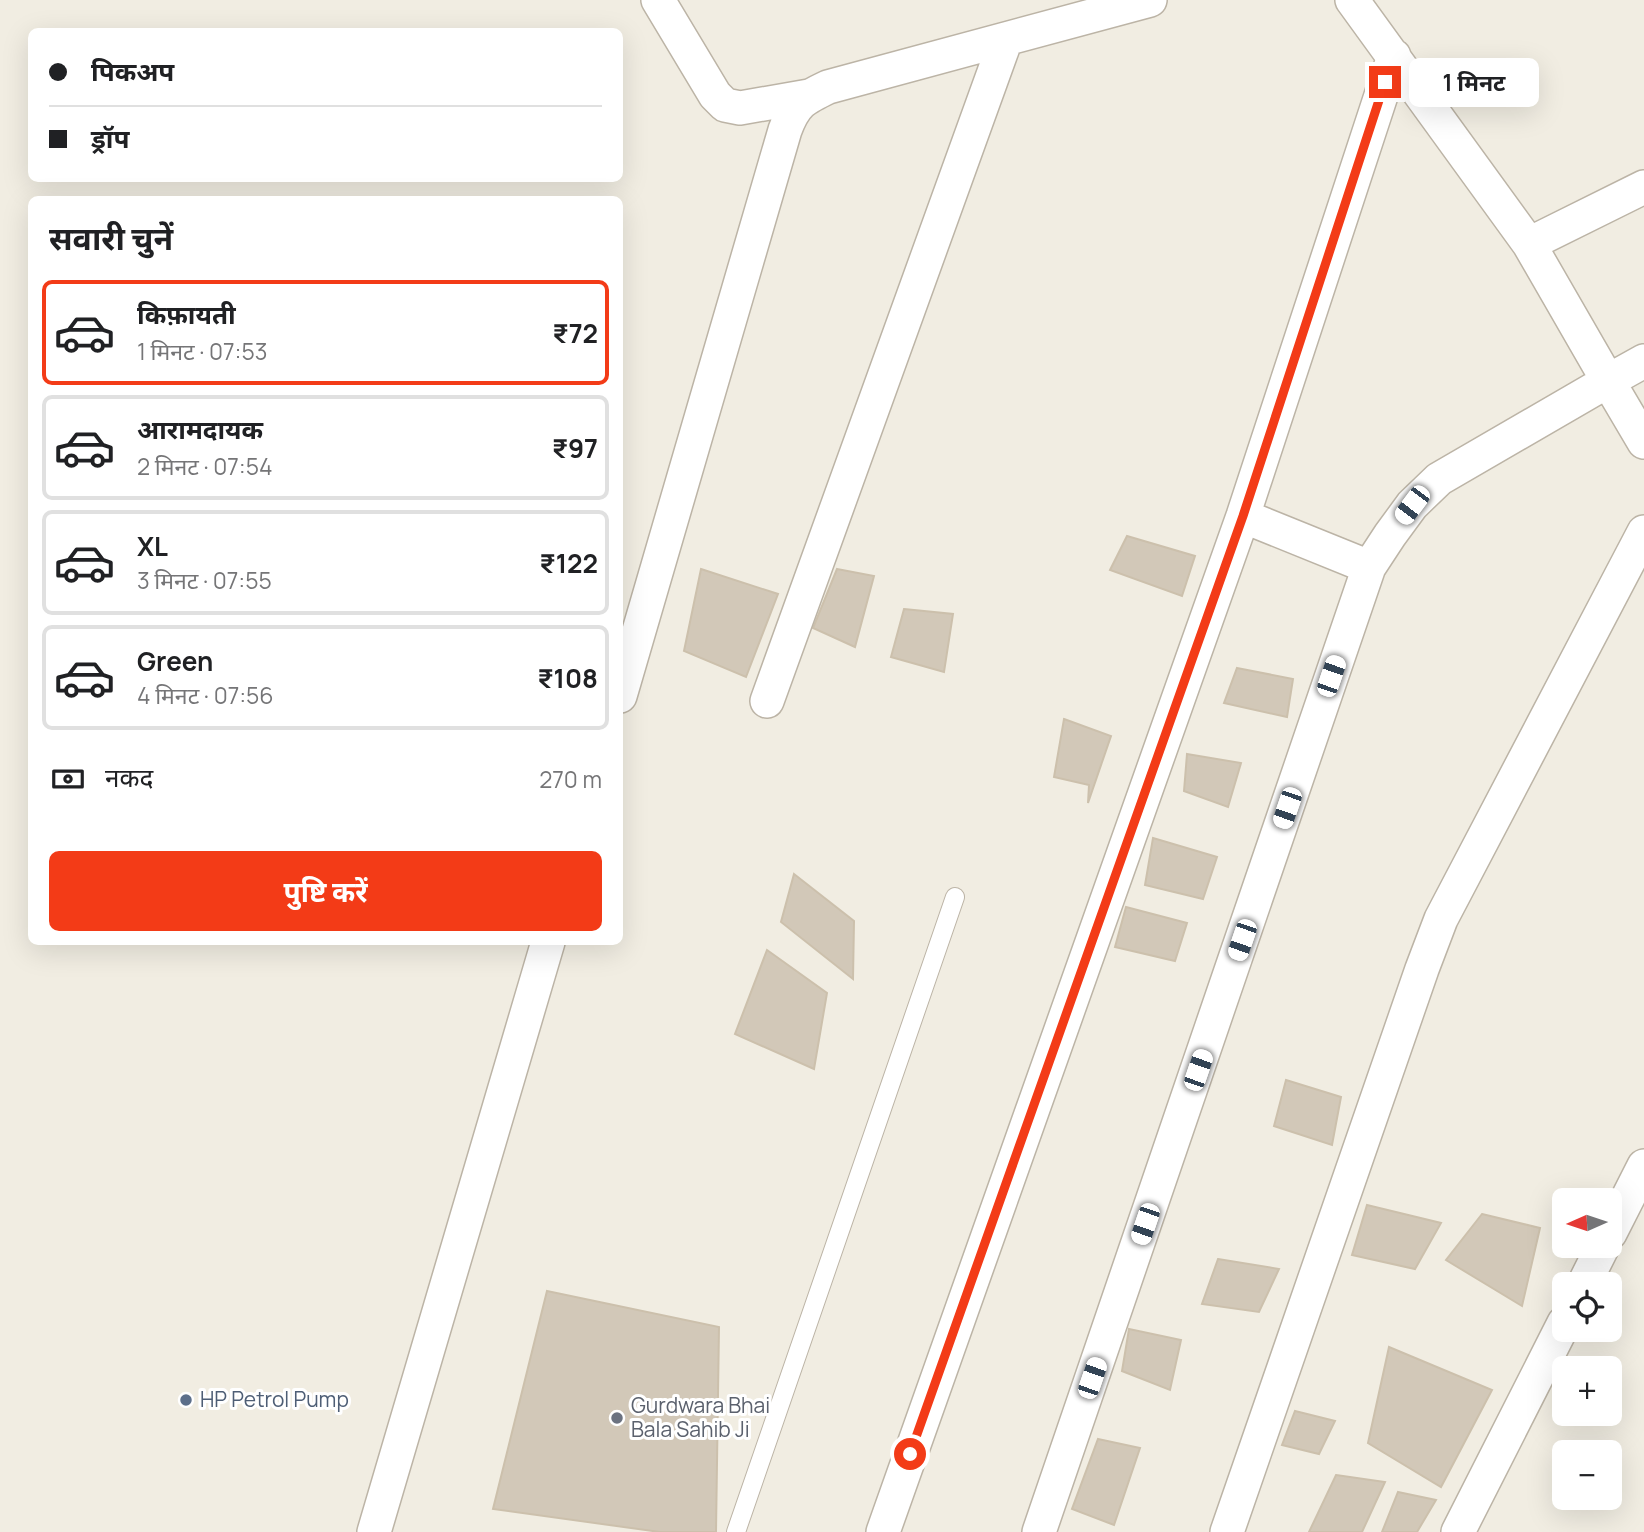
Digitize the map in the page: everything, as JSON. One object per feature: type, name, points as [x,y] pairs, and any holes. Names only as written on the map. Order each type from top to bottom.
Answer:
[{"type":"street","points":[[658,0],[715,95],[725,104],[740,108],[809,96],[828,87],[1150,0]]},
{"type":"street","points":[[1352,0],[1529,244],[1644,442]]},
{"type":"street","points":[[767,701],[1006,39]]},
{"type":"street","points":[[883,1532],[1243,516],[1394,56]]},
{"type":"street","points":[[623,686],[785,130],[793,110],[809,96]]},
{"type":"street","points":[[1529,244],[1644,187]]},
{"type":"street","points":[[1039,1532],[1369,567],[1412,505],[1438,479],[1644,361]]},
{"type":"street","points":[[1243,516],[1369,567]]},
{"type":"street","points":[[1227,1532],[1441,919],[1644,532]]},
{"type":"street","points":[[374,1532],[547,945]]},
{"type":"street","points":[[1622,1209],[1644,1166]]},
{"type":"street","points":[[1458,1532],[1554,1342]]},
{"type":"lane","points":[[736,1532],[955,897]]},
{"type":"building","points":[[1127,536],[1195,556],[1182,596],[1110,570]]},
{"type":"building","points":[[701,569],[778,594],[746,677],[684,651]]},
{"type":"building","points":[[837,569],[874,576],[855,647],[813,628]]},
{"type":"building","points":[[904,609],[953,614],[944,672],[891,657]]},
{"type":"building","points":[[1237,668],[1293,679],[1287,717],[1224,703]]},
{"type":"building","points":[[1064,719],[1111,736],[1088,803],[1089,785],[1054,777]]},
{"type":"building","points":[[1187,754],[1241,763],[1228,807],[1184,791]]},
{"type":"building","points":[[1153,838],[1217,857],[1203,899],[1145,885]]},
{"type":"building","points":[[794,874],[854,921],[853,979],[781,922]]},
{"type":"building","points":[[1126,907],[1187,923],[1175,961],[1115,947]]},
{"type":"building","points":[[767,950],[827,993],[814,1069],[735,1034]]},
{"type":"building","points":[[1286,1080],[1341,1097],[1332,1145],[1274,1126]]},
{"type":"building","points":[[1367,1205],[1441,1223],[1415,1269],[1352,1255]]},
{"type":"building","points":[[1482,1214],[1540,1228],[1522,1306],[1446,1260]]},
{"type":"building","points":[[1218,1259],[1279,1269],[1259,1312],[1202,1304]]},
{"type":"building","name":"Gurdwara Bhai Bala Sahib Ji","points":[[547,1291],[719,1327],[716,1532],[660,1532],[493,1509]]},
{"type":"building","points":[[1129,1329],[1181,1340],[1170,1390],[1122,1371]]},
{"type":"building","points":[[1389,1347],[1492,1390],[1441,1487],[1368,1443]]},
{"type":"building","points":[[1295,1411],[1335,1421],[1319,1454],[1282,1445]]},
{"type":"building","points":[[1098,1439],[1140,1448],[1114,1525],[1072,1509]]},
{"type":"building","points":[[1336,1475],[1385,1482],[1362,1532],[1309,1532]]},
{"type":"building","points":[[1398,1492],[1436,1500],[1417,1532],[1382,1532]]},
{"type":"place","name":"HP Petrol Pump","points":[[186,1400]]},
{"type":"place","name":"Gurdwara Bhai Bala Sahib Ji","points":[[617,1418]]},
{"type":"route","points":[[910,1454],[1243,516],[1385,82]]}]
